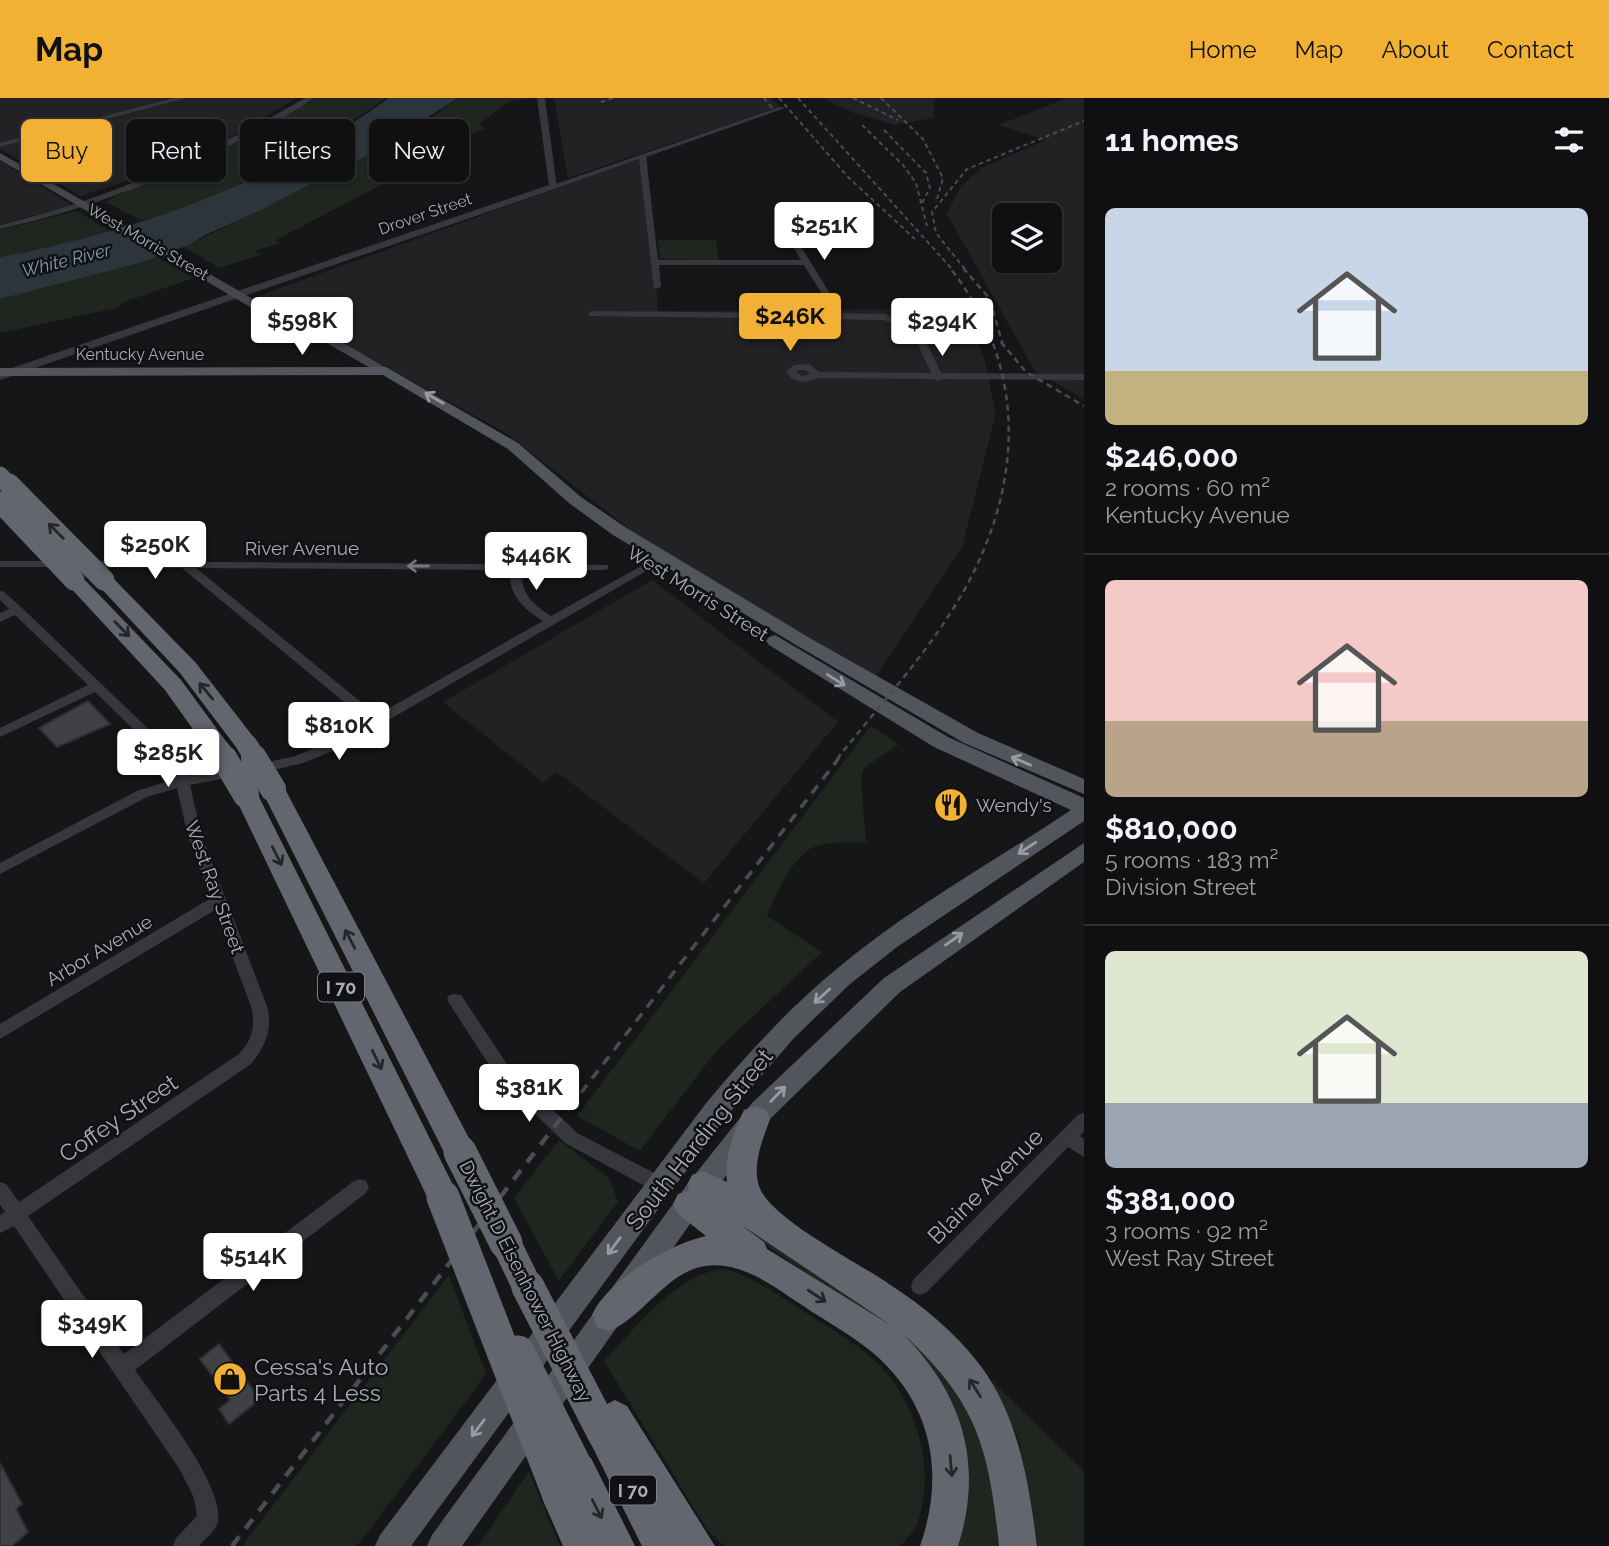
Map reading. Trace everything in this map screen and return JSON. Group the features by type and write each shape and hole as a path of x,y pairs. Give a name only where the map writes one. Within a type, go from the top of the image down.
{"highway":[{"name":"Dwight D Eisenhower Highway","path":"0,475 188,668 247,746 273,789 528,1287 610,1426 662,1546"},
{"name":"Dwight D Eisenhower Highway","path":"0,502 173,685 220,750 246,795 439,1188 569,1484"},
{"path":"755,1119 741,1157 740,1181 754,1208 773,1227"},
{"path":"696,1194 773,1227 916,1321 959,1364 980,1395 1002,1443 1013,1486 1018,1546"},
{"path":"696,1194 770,1266 885,1342 914,1371 932,1397 944,1425 952,1469 950,1515 939,1546"},
{"path":"609,1315 674,1264 699,1252 726,1251 770,1266"},
{"path":"610,1426 696,1546"},
{"path":"569,1484 582,1546"},
{"name":"I 70","path":"569,1484 616,1546"}],"main road":[{"name":"West Morris Street","path":"0,156 295,328 312,330 538,475 583,521 938,720 997,750 1084,787"},
{"name":"West Morris Street","path":"295,328 300,336 359,370 380,374"},
{"path":"326,369 335,364 337,357"},
{"name":"Kentucky Avenue","path":"4,373 279,373 288,369 359,370"},
{"name":"Kentucky Avenue","path":"279,373 285,376 380,374 402,379"},
{"name":"West Morris Street","path":"402,379 502,439 572,505 592,512 657,561 923,733 1084,809"},
{"name":"South Harding Street","path":"391,1546 660,1185 744,1076 789,1027 838,982 918,921 1084,809"},
{"name":"South Harding Street","path":"443,1546 696,1194 755,1119 832,1040 892,985 1084,851"},
{"path":"660,1185 696,1194"}],"street":[{"path":"100,119 183,98"},
{"path":"0,227 88,207 164,173 310,98"},
{"path":"541,98 554,186"},
{"name":"Drover Street","path":"4,373 782,108"},
{"path":"14,130 21,134"},
{"path":"0,145 21,140"},
{"path":"642,156 657,287"},
{"path":"632,187 645,182"},
{"path":"797,247 825,292"},
{"path":"654,262 807,263"},
{"path":"274,315 323,298"},
{"path":"592,314 869,314 910,326 920,335 937,375"},
{"path":"816,373 1084,377"},
{"path":"0,869 132,798 184,781 298,760 335,745 657,561"},
{"name":"River Avenue","path":"0,564 604,567"},
{"path":"185,565 377,722"},
{"path":"515,566 515,587 519,598 551,621"},
{"name":"West Ray Street","path":"0,594 179,766 192,830 260,1009 262,1032 257,1043"},
{"path":"0,618 17,610"},
{"path":"0,733 97,686"},
{"name":"Arbor Avenue","path":"0,1032 219,900"},
{"path":"455,1000 502,1072 571,1138 660,1185"},
{"name":"Coffey Street","path":"8,1219 237,1065 257,1043"},
{"name":"Blaine Avenue","path":"920,1286 1084,1120"},
{"path":"1068,1137 1084,1149"},
{"path":"122,1368 360,1186"},
{"path":"0,1190 8,1219 122,1368 187,1463 204,1496 208,1520 184,1546"}],"shaded area":[{"path":"0,98 297,98 261,119 240,119 240,132 226,139 226,119 126,119 126,181 81,196 57,182 112,182 112,119 21,119 21,161 0,149"},
{"path":"313,98 386,98 354,119 271,119"},
{"path":"458,98 530,98 509,102 478,125 486,128 469,134 469,119 430,119"},
{"path":"554,98 771,98 780,107 568,178"},
{"path":"822,98 935,98 933,118 895,125 854,113"},
{"path":"1067,98 1084,98 1084,399 1035,371 947,214 960,187 981,168 1046,140 999,125"},
{"path":"240,134 240,182 243,182 229,189 194,205 141,220 105,202 145,182 226,182 226,142"},
{"path":"369,153 369,182 385,182 276,240 280,243 255,251 261,255 219,268 184,247 317,182 355,182 355,161"},
{"path":"647,156 658,311 966,309 984,358 996,413 962,547 874,679 642,539 506,433 258,296"},
{"path":"0,161 21,174 21,182 34,182 73,206 0,224"},
{"path":"77,211 113,233 0,257 0,230"},
{"path":"658,240 716,240 719,260 660,259"},
{"path":"156,257 194,278 126,301 116,308 0,333 0,299"},
{"path":"652,580 838,722 704,883 557,772 543,782 443,702"},
{"path":"871,726 899,744 864,768 861,778 866,842 819,845 807,851 788,872 767,916 822,952 717,1050 640,1151 577,1116"},
{"path":"559,1140 609,1178 618,1202 559,1281 514,1198"},
{"path":"739,1218 921,1337 977,1412 1006,1546 953,1546 960,1533 900,1338 757,1239 736,1223"},
{"path":"725,1269 764,1286 848,1340 890,1377 912,1416 924,1459 923,1503 917,1524 901,1546 724,1546 708,1531 604,1361 658,1304 674,1291 708,1272"},
{"path":"449,1275 486,1374 357,1546 242,1546"},
{"path":"992,1381 1084,1471 1084,1546 1038,1546 1019,1440"},
{"path":"529,1471 560,1546 478,1546"}],"water":[{"path":"389,98 458,98 425,119 369,119 369,154 355,161 355,121"},
{"name":"White River","path":"244,182 315,182 189,245 139,263 0,299 0,257 104,233 203,200"}],"building":[{"path":"88,701 110,724 57,747 39,728"},
{"name":"Cessa's Auto Parts 4 Less","path":"219,1344 260,1399 229,1424 219,1409 230,1400 200,1359"},
{"path":"0,1463 22,1504 16,1509 28,1532 12,1546 0,1546"}],"railway":[{"path":"601,102 613,98"},
{"path":"764,98 772,108"},
{"path":"779,98 848,177 915,239"},
{"path":"798,98 952,269"},
{"path":"853,98 898,120"},
{"path":"881,98 923,139 943,178 937,199"},
{"path":"965,269 936,233 932,212 967,169 1084,121"},
{"path":"862,125 903,165 916,183 927,226"},
{"path":"884,130 926,173 930,188 922,203"},
{"path":"837,759 923,652 954,607 986,543 1000,503 1007,463 1009,422 1004,382 993,343 975,305 950,268"},
{"path":"963,268 990,299 1002,344"},
{"path":"1002,344 1026,372 1084,406"},
{"path":"570,1107 839,758"},
{"path":"232,1546 571,1105"}],"place":[{"name":"Wendy's","path":"951,805"},
{"name":"Cessa's Auto Parts 4 Less","path":"230,1379"}]}
